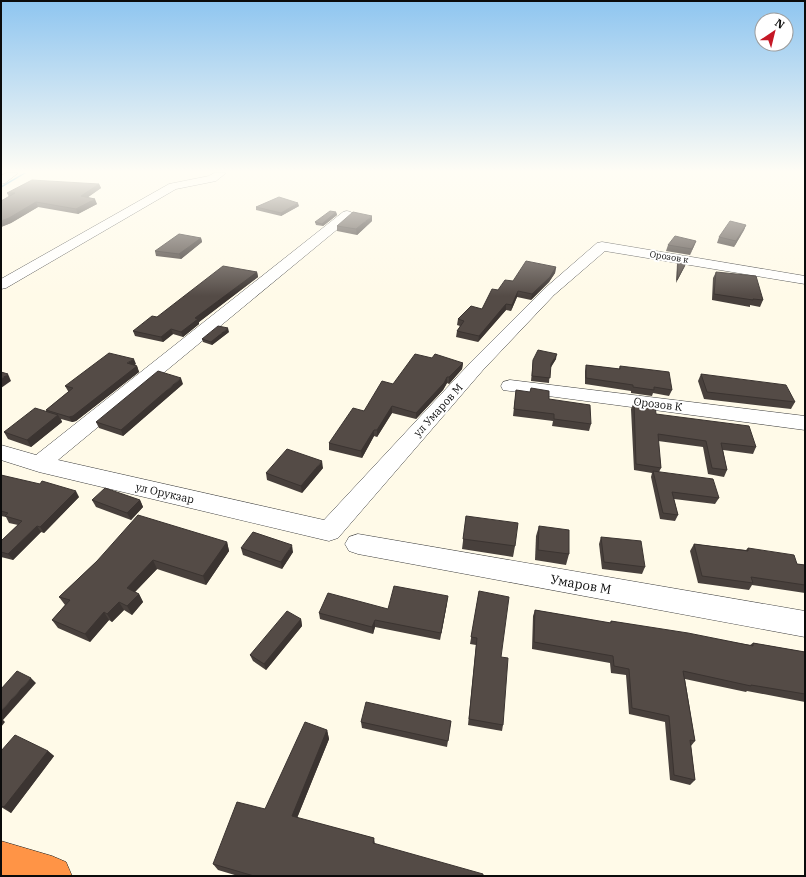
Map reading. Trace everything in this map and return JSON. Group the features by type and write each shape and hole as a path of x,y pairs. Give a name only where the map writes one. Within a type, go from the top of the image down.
{"highway":[{"path":"1,861 52,876"}],"street":[{"path":"1,285 124,214"},
{"path":"39,464 347,216"},
{"name":"Орозов к","path":"550,292 602,246 805,280"},
{"name":"ул Умаров М","path":"329,531 477,366 550,292"},
{"name":"Орозов К","path":"510,386 805,423"},
{"name":"ул Орукзар","path":"1,452 39,464 329,531"},
{"name":"Умаров М","path":"358,544 805,624"}],"building":[{"path":"1,214 16,214 9,218 1,221"},
{"path":"326,214 334,214 322,224 315,222"},
{"path":"351,214 372,216 356,229 337,226"},
{"path":"730,221 746,225 736,241 719,237"},
{"path":"179,234 201,238 179,254 155,251"},
{"path":"675,236 696,241 692,249 668,245"},
{"path":"526,261 556,267 550,277 532,294 518,291 512,305 506,304 479,336 457,331 464,321 458,319 471,306 482,309 492,289 498,290 505,280 513,281"},
{"path":"678,261 686,263 677,280"},
{"path":"223,266 257,272 195,318 198,319 181,332 171,329 161,337 133,331 152,316 157,317"},
{"path":"716,272 756,276 763,300 753,300 714,294"},
{"path":"218,326 228,328 211,342 202,339"},
{"path":"538,350 557,354 551,364 550,378 532,376 533,360"},
{"path":"109,353 134,359 127,363 137,366 73,416 69,417 46,410 73,388 65,386"},
{"path":"415,354 432,358 435,354 463,363 449,377 447,377 444,383 416,413 392,406 377,430 374,430 361,451 329,443 353,408 364,411 382,381 393,384"},
{"path":"586,365 620,369 620,366 669,372 672,390 654,387 654,390 633,387 633,385 586,378"},
{"path":"158,371 181,378 121,430 96,422"},
{"path":"1,372 8,374 1,379"},
{"path":"701,374 786,385 795,402 707,392"},
{"path":"531,388 549,391 549,399 590,405 591,424 554,419 554,414 514,409 516,390 530,392"},
{"path":"634,402 655,405 656,414 749,426 756,447 721,443 727,470 712,468 706,441 658,434 661,468 636,464"},
{"path":"35,408 58,415 27,440 4,432"},
{"path":"287,449 322,461 301,486 266,473"},
{"path":"653,471 713,479 719,498 672,492 678,515 663,513"},
{"path":"1,475 40,484 42,481 76,491 40,527 37,526 8,554 1,552 1,541 22,521 5,516 8,513 1,511"},
{"path":"105,488 140,500 127,513 92,500"},
{"path":"138,515 227,542 203,576 153,560 127,588 139,594 127,606 119,602 107,614 104,612 85,634 52,620 70,600 59,597 97,561"},
{"path":"466,516 518,523 515,546 463,539"},
{"path":"539,526 569,530 569,554 538,550"},
{"path":"253,532 292,545 281,562 241,548"},
{"path":"601,537 641,541 645,567 604,562"},
{"path":"694,544 748,551 748,548 794,555 797,564 805,565 805,585 751,577 753,583 702,576"},
{"path":"394,586 448,596 441,633 375,620 372,627 319,613 328,593 388,609"},
{"path":"479,591 509,597 501,657 508,658 503,725 469,719 477,638 471,637"},
{"path":"535,610 611,623 611,621 688,633 753,646 753,643 805,652 805,694 751,686 683,671 695,741 690,740 695,780 674,775 669,716 632,708 629,669 614,666 613,656 534,642"},
{"path":"287,611 301,619 264,664 250,655"},
{"path":"17,671 31,678 1,711 1,689"},
{"path":"366,702 451,721 448,741 361,722"},
{"path":"305,722 327,730 292,816 374,838 373,843 483,874 483,876 254,876 213,864 237,802 265,809"},
{"path":"15,735 48,751 4,807 1,806 1,751"}]}
